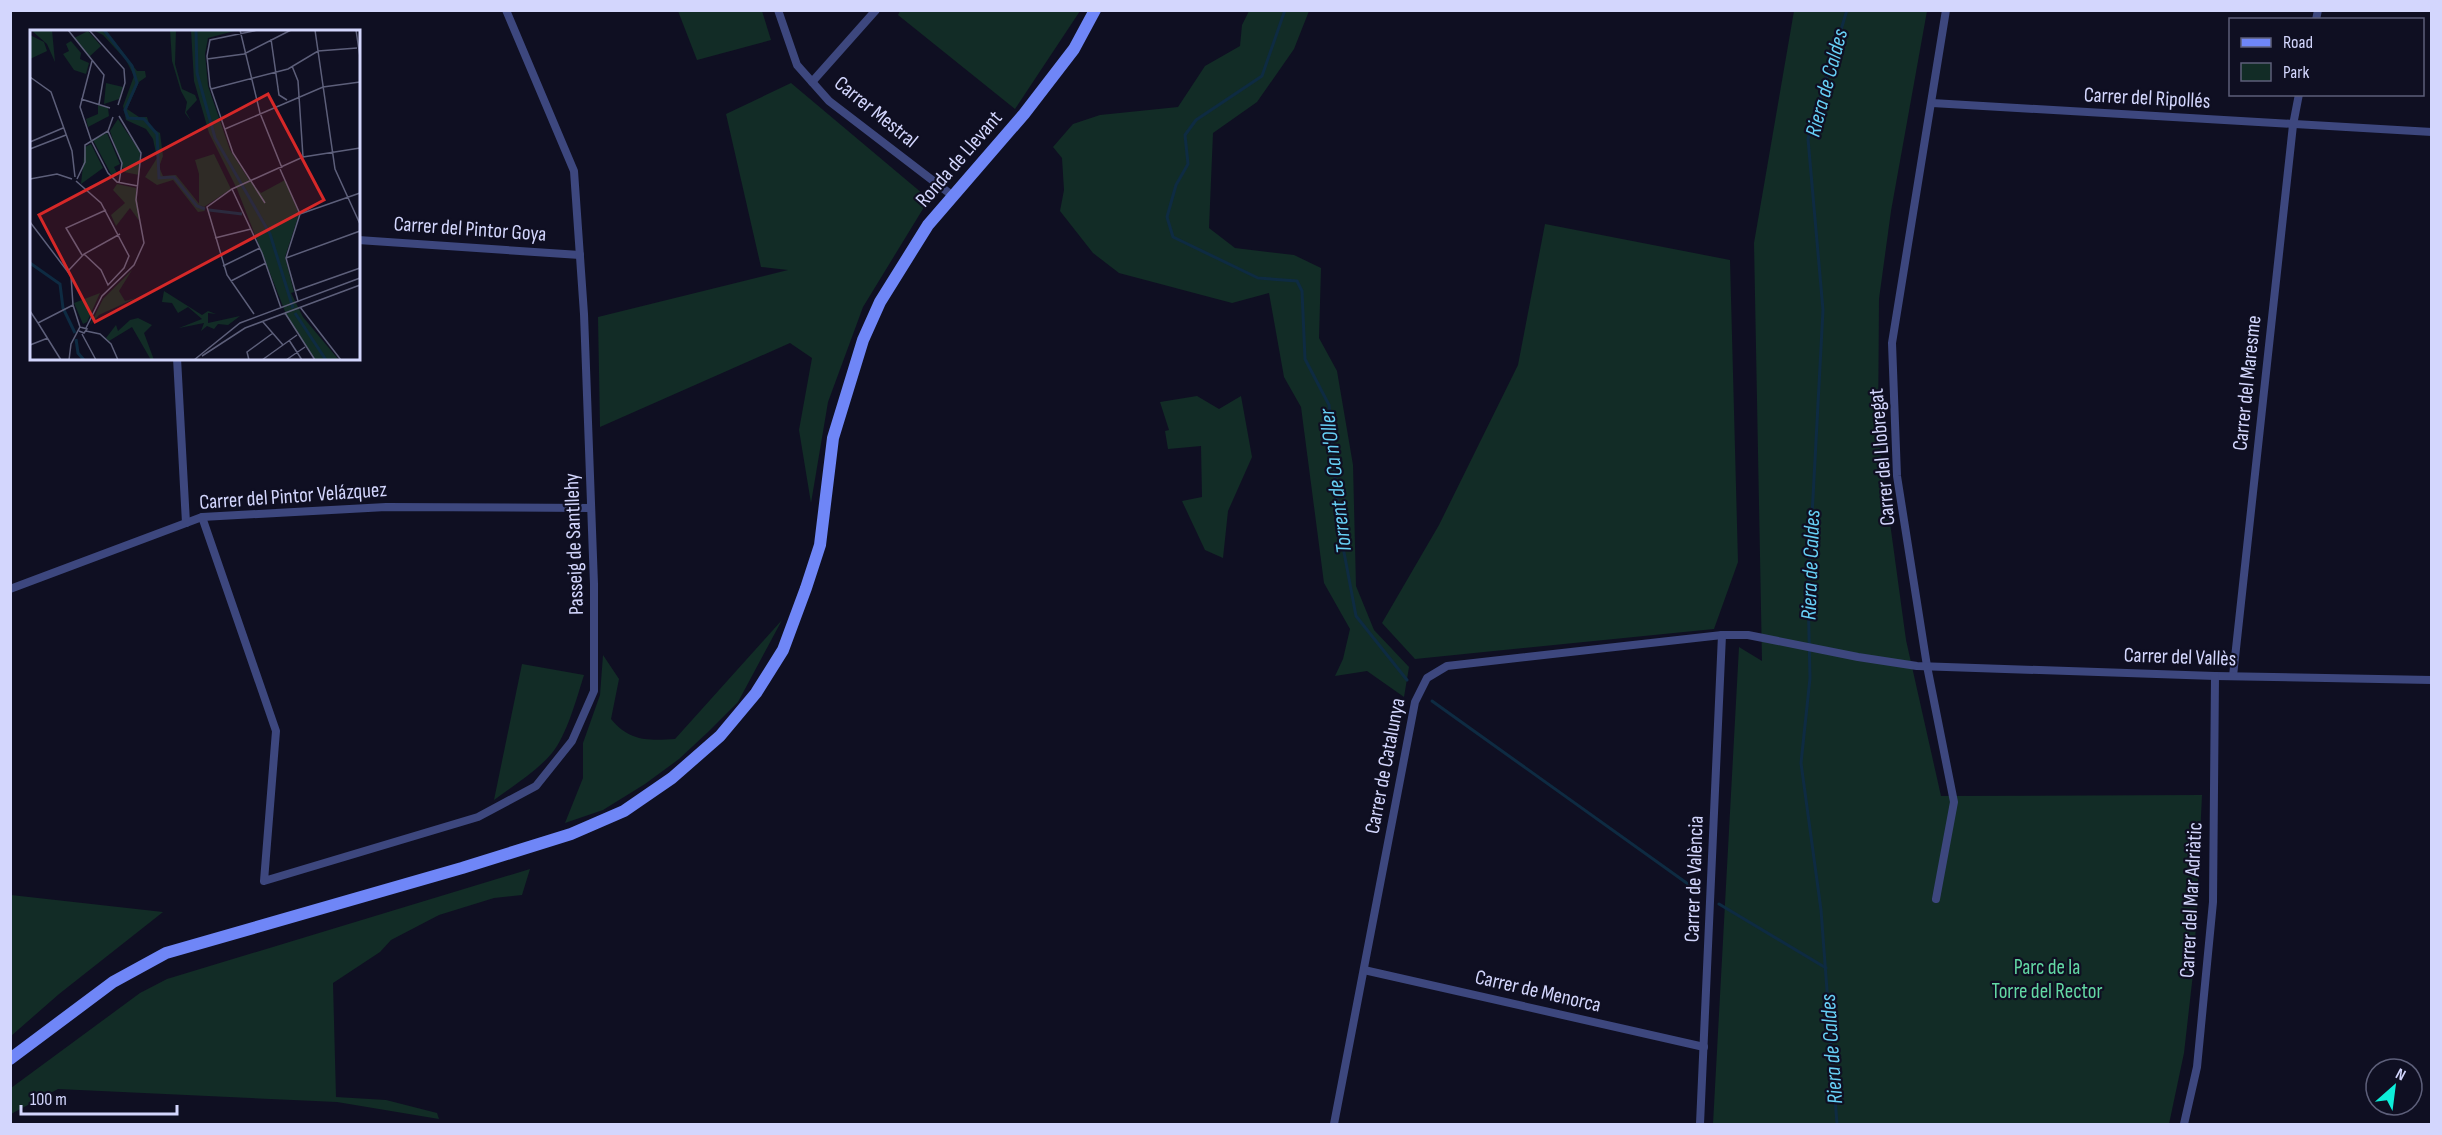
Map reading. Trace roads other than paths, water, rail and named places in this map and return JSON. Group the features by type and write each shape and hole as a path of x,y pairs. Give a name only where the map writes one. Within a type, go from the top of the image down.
{"main road":[{"name":"Ronda de Llevant","path":"10,1059 113,982 166,953 571,834 624,811 672,778 720,736 756,693 783,650 820,545 833,438 863,340 886,292 928,225 1024,114 1074,49 1095,10"}],"street":[{"name":"Passeig de Santllehy","path":"202,517 276,731 264,881 478,817 536,786 572,741 594,691 591,508 574,171 506,10"},
{"name":"Carrer Mestral","path":"778,10 797,65 829,101 953,196"},
{"path":"812,82 876,10"},
{"name":"Carrer del Llobregat","path":"1936,899 1954,802 1927,666 1897,476 1892,343 1946,10"},
{"name":"Carrer del Maresme","path":"2233,676 2293,125 2299,96"},
{"name":"Carrer del Ripollés","path":"1932,103 2432,132"},
{"name":"Carrer del Pintor Goya","path":"360,240 580,255"},
{"path":"177,360 186,523"},
{"name":"Carrer del Pintor Velázquez","path":"10,589 202,517 386,507 591,508"},
{"name":"Carrer de Catalunya","path":"1334,1125 1415,702 1426,678 1447,666 1722,635 1748,635 1858,657"},
{"name":"Carrer de València","path":"1700,1125 1722,635"},
{"name":"Carrer del Vallès","path":"1858,657 1927,666 2215,676 2432,680"},
{"name":"Carrer del Mar Adriàtic","path":"2184,1125 2197,1067 2213,902 2215,676"},
{"name":"Carrer de Menorca","path":"1364,970 1704,1047"}],"waterway":[{"name":"Torrent de Ca n'Oller","path":"1285,10 1262,76 1196,120 1185,135 1188,164 1176,185 1167,217 1173,237 1258,278 1297,281 1302,291 1305,359 1329,405 1340,531 1356,616 1407,680"},
{"name":"Riera de Caldes","path":"1837,1124 1821,910 1801,763 1810,678 1808,591 1823,310 1808,139 1847,10"},
{"name":"Torrent de Ca n'Oller","path":"1432,701 1695,889"},
{"name":"Torrent de Ca n'Oller","path":"1719,904 1826,968"}],"park label":[{"name":"Parc de la Torre del Rector","path":"2047,979"}]}
